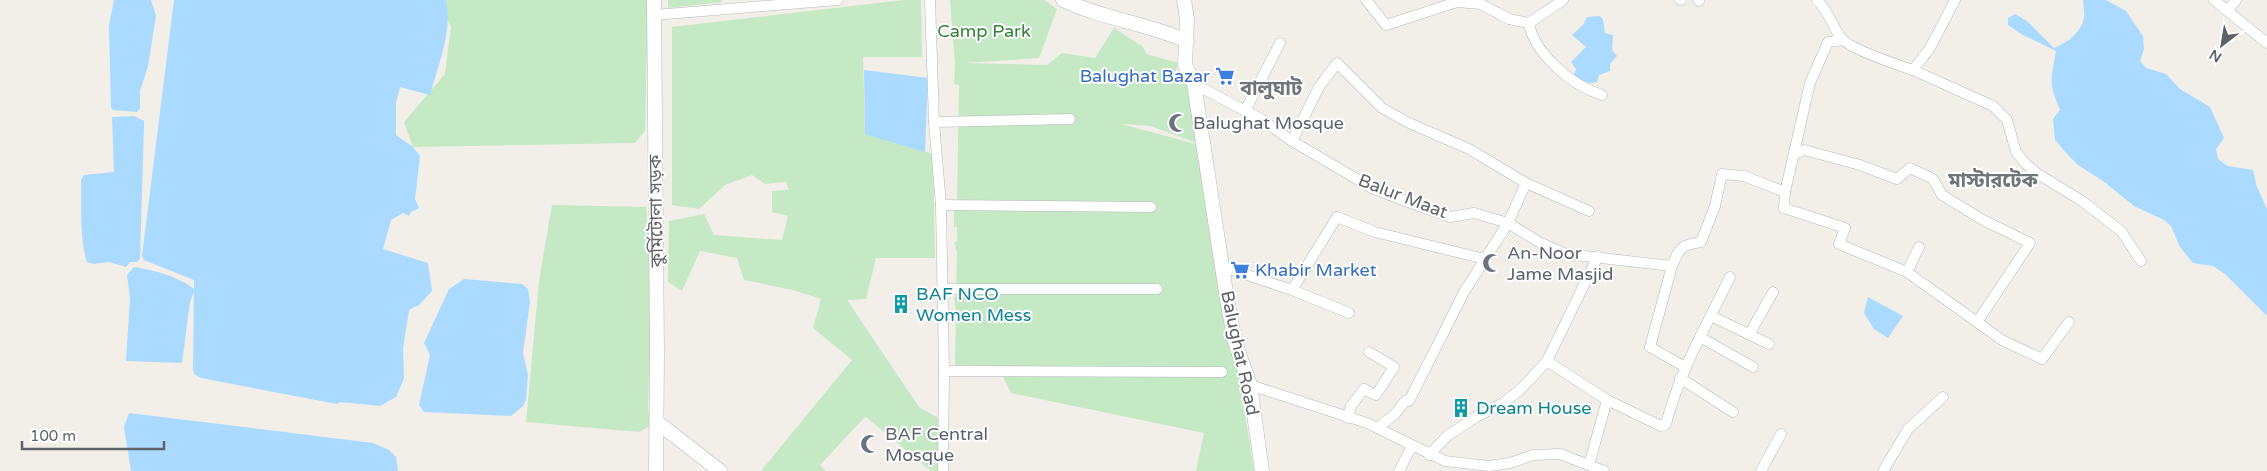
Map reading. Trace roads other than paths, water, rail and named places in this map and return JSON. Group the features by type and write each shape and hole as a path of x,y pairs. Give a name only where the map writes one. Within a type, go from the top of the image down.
{"street":[{"name":"কুর্মিটোলা সড়ক","path":"654,0 656,471"},
{"path":"654,15 838,0"},
{"path":"930,0 934,122 941,205 944,371 943,471"},
{"path":"1063,0 1106,17 1175,35 1187,41"},
{"name":"Balughat Road","path":"1184,0 1187,19 1184,65 1194,84 1235,342 1250,385 1262,471"},
{"path":"1366,0 1386,26 1457,2 1482,4 1509,19 1529,24"},
{"path":"1529,24 1562,0"},
{"path":"1913,70 1930,48 1954,0"},
{"path":"2214,0 2267,43"},
{"path":"2227,11 2236,0"},
{"path":"1823,2 1843,40"},
{"path":"1529,24 1531,33 1543,55 1576,83 1602,95"},
{"path":"2069,322 2042,359 2002,340 1907,272 1840,244 1845,228 1784,208 1785,192 1810,84 1828,42 1843,40 1880,59 1913,70 1993,106 2007,120 2016,152 2026,164 2038,174 2082,201 2120,231 2141,261"},
{"path":"1245,111 1280,43"},
{"path":"1292,141 1319,87 1336,63 1382,108 1409,123 1470,149 1526,183 1589,211"},
{"name":"Balur Maat","path":"1194,84 1261,119 1292,141 1372,188 1408,202 1450,217 1474,213 1508,223 1539,242 1566,254 1580,257 1598,256 1672,266"},
{"path":"934,122 1070,119"},
{"path":"1795,154 1804,150 1860,165 1897,178 1910,168 1933,178 1942,195 1983,220 2030,243 1977,322"},
{"path":"1684,367 1650,347 1672,266 1678,251 1685,244 1701,242 1715,206 1722,174 1744,176 1785,192"},
{"path":"1377,428 1395,414 1406,401 1409,401 1464,292 1508,223 1526,183"},
{"path":"941,205 1151,207"},
{"path":"1292,290 1336,217 1375,232 1485,259"},
{"path":"1907,272 1919,247"},
{"path":"1429,455 1447,436 1476,417 1503,403 1521,389 1547,361 1598,256"},
{"path":"1223,267 1292,290 1350,313"},
{"path":"1547,361 1607,400 1663,426 1684,367 1730,277"},
{"path":"942,289 1157,289"},
{"path":"1750,333 1773,292"},
{"path":"1711,316 1750,333 1769,344"},
{"path":"1700,337 1753,367"},
{"path":"1348,418 1351,406 1364,389 1376,395 1394,368 1369,352"},
{"path":"944,371 1222,372"},
{"path":"1680,378 1733,412"},
{"path":"1250,385 1282,394 1377,428 1429,455 1460,464 1489,466 1510,463 1533,455 1560,454 1604,471"},
{"path":"1883,471 1908,429 1944,397"},
{"path":"1589,465 1607,400"},
{"path":"657,422 720,471"},
{"path":"1761,471 1781,434"},
{"path":"1399,471 1412,446"}],"water":[{"path":"114,0 151,0 156,16 148,66 140,91 140,108 137,112 113,110 111,107 109,26"},
{"path":"174,0 446,0 448,24 446,36 430,95 400,87 396,103 396,135 413,147 420,156 415,199 419,208 411,212 409,216 403,213 391,220 383,249 428,263 432,291 419,305 409,310 403,348 404,378 396,397 380,406 340,402 337,404 201,378 195,375 193,370 194,292 190,302 182,363 126,361 130,298 127,275 134,267 158,272 194,289 194,280 144,260 142,256"},
{"path":"2083,0 2106,0 2126,11 2143,36 2144,49 2140,61 2146,68 2166,74 2180,89 2210,107 2224,138 2216,149 2218,159 2228,166 2253,170 2257,187 2267,209 2267,316 2225,274 2213,266 2193,263 2180,247 2171,226 2164,220 2134,206 2103,181 2078,165 2055,140 2053,119 2060,110 2052,86 2056,51 2021,34 2008,25 2008,18 2015,14 2027,21 2054,48 2069,40 2077,32 2083,22"},
{"path":"1600,16 1603,20 1605,33 1613,35 1612,50 1617,56 1610,64 1610,71 1599,75 1597,82 1584,82 1574,75 1576,69 1571,62 1586,47 1572,35 1583,25 1587,17"},
{"path":"864,70 928,78 925,152 865,134"},
{"path":"134,116 144,121 140,258 137,262 130,262 126,267 109,262 93,264 87,262 84,252 81,221 81,180 84,175 114,172 112,117"},
{"path":"464,279 522,284 528,289 530,302 523,353 528,375 526,400 523,406 511,416 424,412 419,405 430,355 424,343 449,289"},
{"path":"1868,297 1903,316 1888,338 1874,329 1864,313"},
{"path":"129,413 373,443 389,450 396,457 398,471 131,471 124,427"}],"place":[{"name":"Balughat Bazar","path":"1225,76"},
{"name":"Balughat Mosque","path":"1178,123"},
{"name":"An-Noor Jame Masjid","path":"1492,263"},
{"name":"Khabir Market","path":"1240,270"},
{"name":"BAF NCO Women Mess","path":"901,304"},
{"name":"Dream House","path":"1461,408"},
{"name":"BAF Central Mosque","path":"870,444"}],"district":[{"name":"বালুঘাট","path":"1271,88"},
{"name":"মাস্টারটেক","path":"1993,180"}],"park label":[{"name":"Camp Park","path":"984,31"}]}
